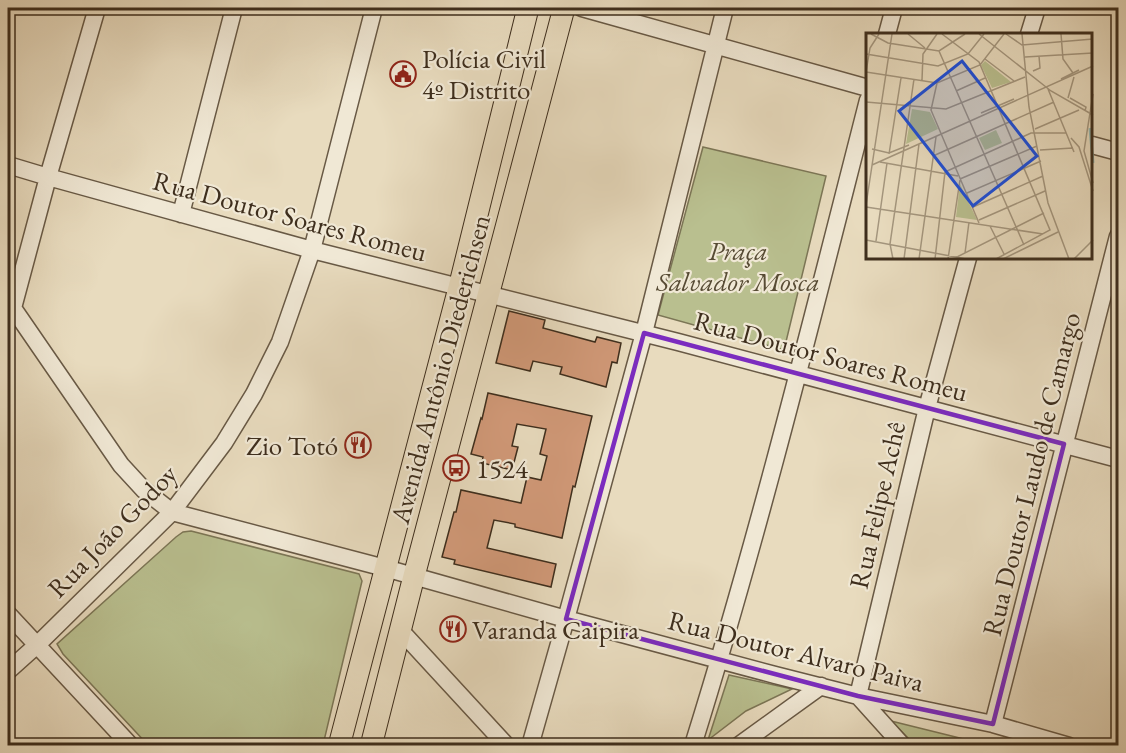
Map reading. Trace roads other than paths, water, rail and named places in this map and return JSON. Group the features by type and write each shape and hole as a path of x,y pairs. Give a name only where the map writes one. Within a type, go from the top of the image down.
{"main road":[{"name":"Avenida Antônio Diederichsen","path":"339,746 459,288 528,8"},
{"name":"Avenida Antônio Diederichsen","path":"371,746 564,8"}],"street":[{"path":"10,311 97,8"},
{"path":"181,214 234,8"},
{"name":"Rua João Godoy","path":"8,671 172,512 224,444 254,394 280,342 312,250 374,8"},
{"path":"582,8 866,87"},
{"path":"530,746 644,333 725,8"},
{"path":"887,33 894,8"},
{"path":"1029,33 1037,8"},
{"path":"696,746 694,742 720,660 866,108"},
{"path":"1093,145 1119,152"},
{"name":"Rua Doutor Soares Romeu","path":"8,165 312,250 644,333 1119,459"},
{"name":"Rua Doutor Laudo de Camargo","path":"993,724 1119,236"},
{"name":"Rua Felipe Achê","path":"858,696 927,408 967,260"},
{"name":"Rua Doutor Alvaro Paiva","path":"10,311 121,465 144,490 172,512 720,660 858,696 993,724 1069,746"},
{"path":"8,614 131,746"},
{"path":"401,631 507,746"},
{"path":"738,746 821,686"},
{"path":"858,696 903,746"}],"place":[{"name":"Polícia Civil 4º Distrito","path":"403,74"},
{"name":"Zio Totó","path":"358,445"},
{"name":"1524","path":"456,468"},
{"name":"Varanda Caipira","path":"453,629"}],"park label":[{"name":"Praça Salvador Mosca","path":"738,266"}]}
